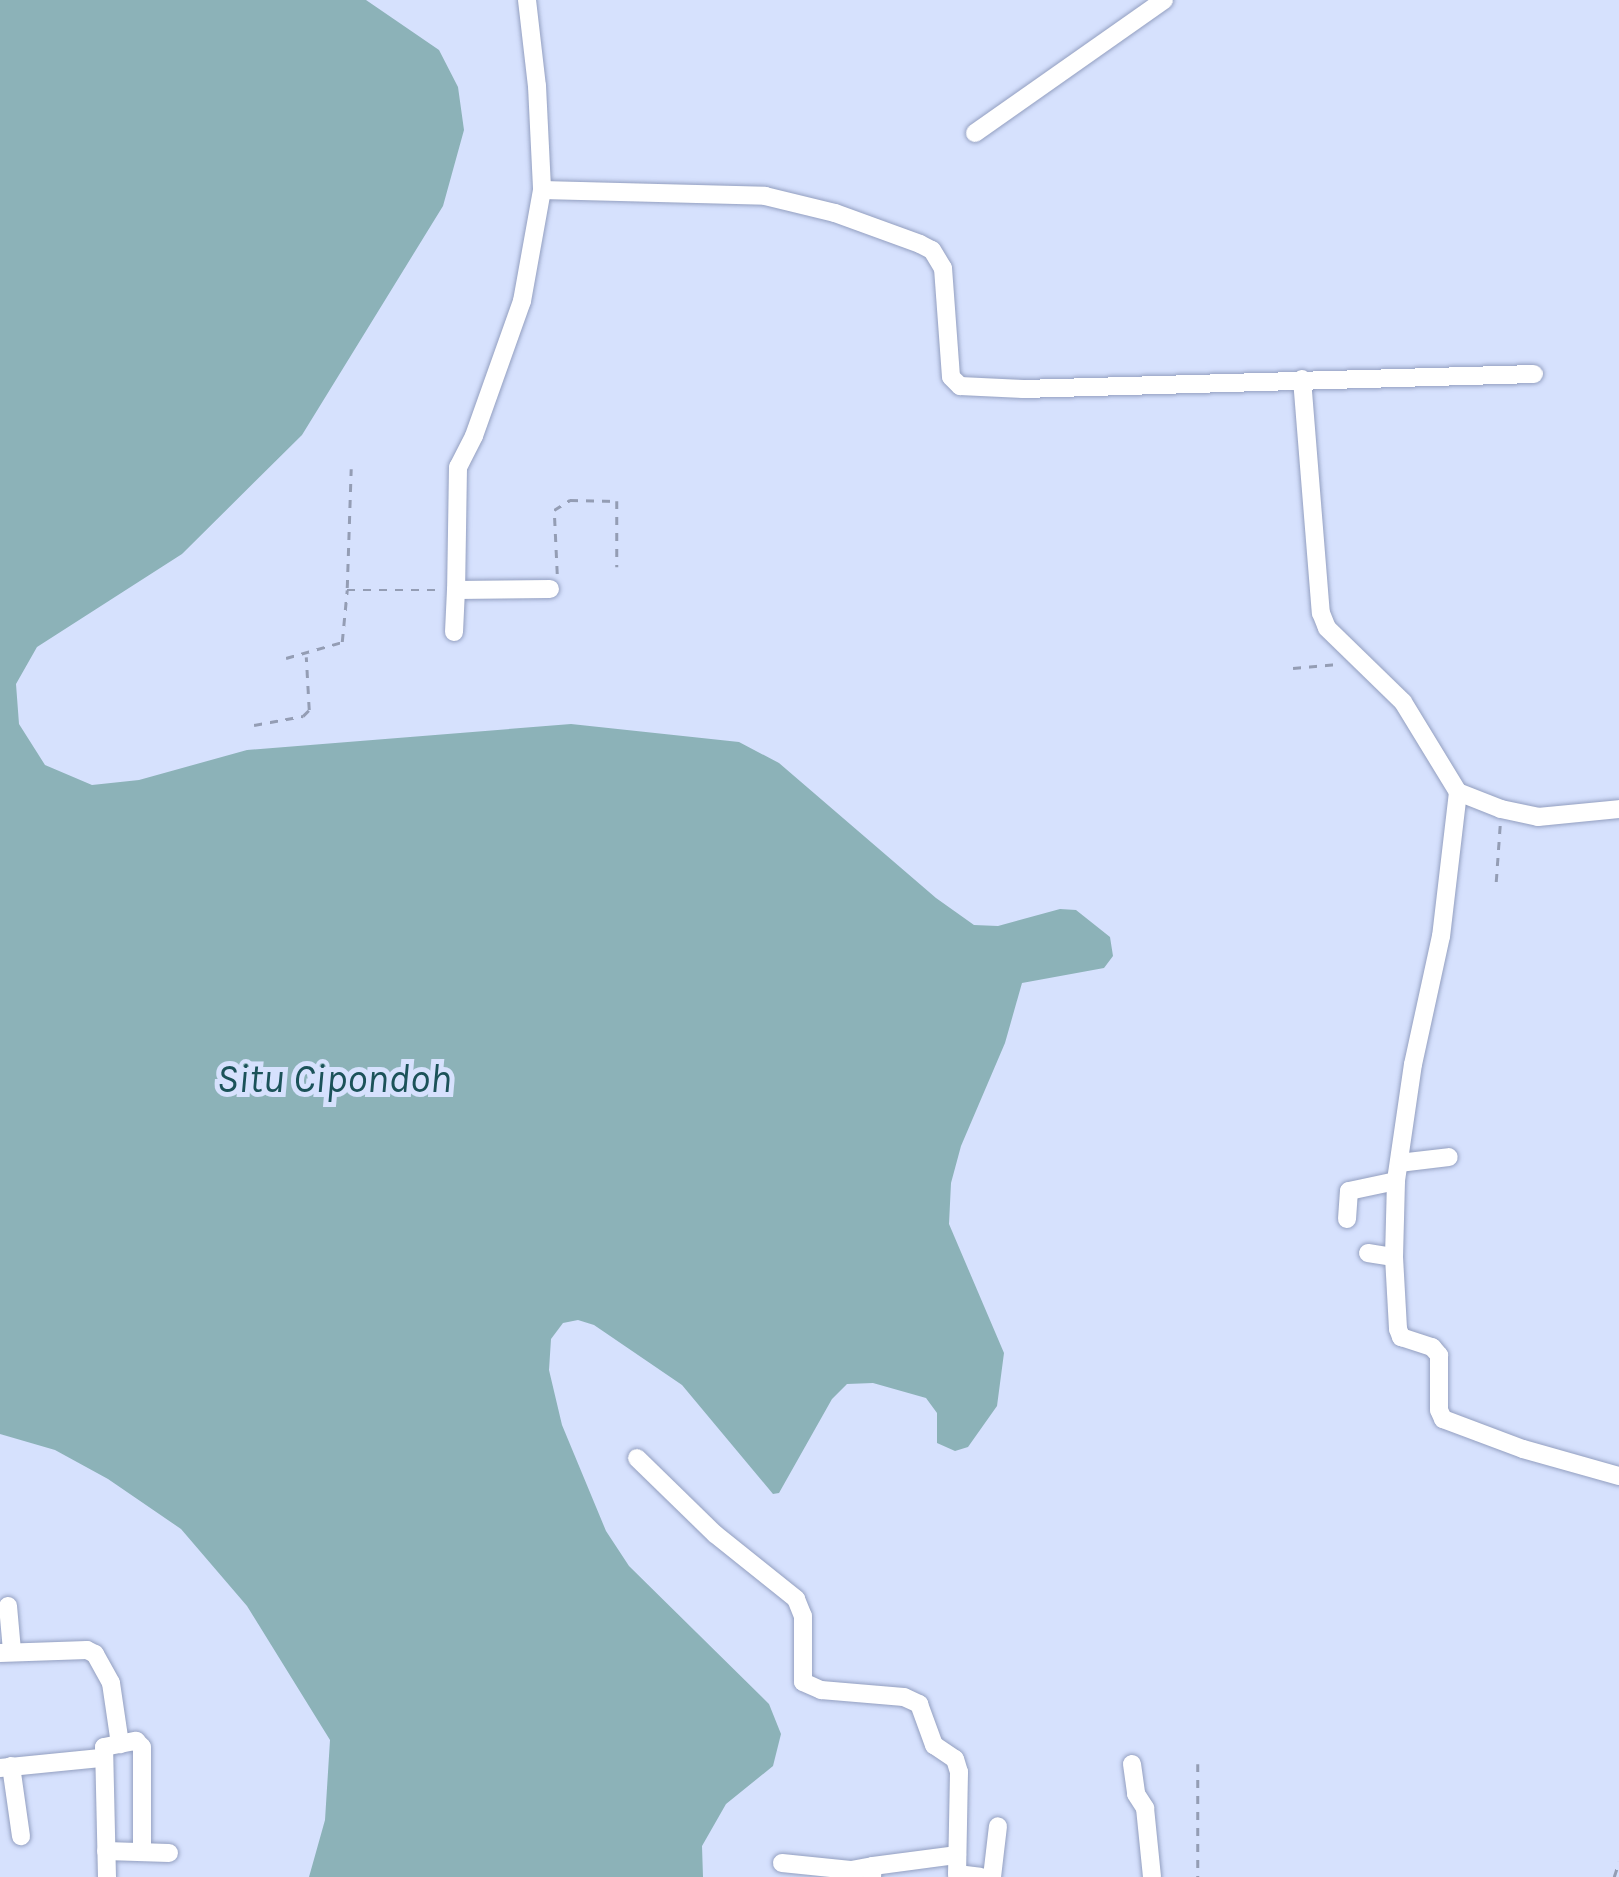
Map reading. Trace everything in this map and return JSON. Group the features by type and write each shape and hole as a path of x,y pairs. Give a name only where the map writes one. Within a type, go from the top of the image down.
{"street":[{"path":"454,632 458,467 474,436 522,301 542,190 538,86 527,0"},
{"path":"975,133 1164,0"},
{"path":"542,190 765,196 835,212 920,244 932,250 943,268 951,377 960,386 1024,389 1534,374"},
{"path":"1302,379 1321,612 1334,638 1403,702 1458,792 1501,809 1554,817 1619,809"},
{"path":"456,590 550,589"},
{"path":"1458,792 1441,936 1413,1064 1398,1172 1394,1257 1398,1330 1400,1337 1432,1347 1439,1356 1439,1410 1443,1419 1522,1449 1619,1476"},
{"path":"1348,1219 1350,1191 1448,1157"},
{"path":"1368,1253 1394,1257"},
{"path":"637,1458 715,1534 796,1599 803,1616 803,1682 821,1690 904,1698 920,1704 934,1745 956,1759 957,1869"},
{"path":"8,1606 6,1652 88,1650 94,1654 111,1682 120,1744"},
{"path":"108,1877 101,1758 104,1747 136,1741 142,1747 142,1851"},
{"path":"21,1836 6,1767 101,1758"},
{"path":"1132,1764 1136,1794 1145,1808 1152,1877"},
{"path":"992,1877 998,1826"},
{"path":"106,1852 168,1853"},
{"path":"782,1863 820,1873 957,1869 980,1877"}],"path":[{"path":"286,658 306,656 342,642 348,590 351,468"},
{"path":"550,589 557,577 554,510 570,500 617,501 616,568"},
{"path":"348,590 456,590"},
{"path":"254,725 303,716 309,710 306,656"},
{"path":"1292,668 1364,662"},
{"path":"1496,882 1501,809"},
{"path":"1198,1764 1198,1877"},
{"path":"1614,1877 1619,1862"}],"water":[{"name":"Situ Cipondoh","path":"0,0 366,0 439,50 458,87 464,130 443,206 302,435 182,554 37,647 16,684 19,724 45,765 92,785 139,780 247,750 571,724 739,742 779,763 936,898 974,925 998,926 1060,909 1076,910 1110,937 1113,956 1104,968 1022,983 1005,1043 961,1146 951,1183 949,1224 1004,1353 997,1406 968,1447 955,1451 937,1443 937,1413 926,1398 873,1383 847,1384 832,1399 779,1493 773,1494 682,1385 594,1325 578,1320 563,1323 551,1339 549,1370 562,1425 606,1531 629,1566 769,1704 781,1734 773,1766 726,1804 702,1846 703,1877 309,1877 325,1820 330,1740 247,1606 181,1529 108,1479 55,1450 0,1434"}]}
